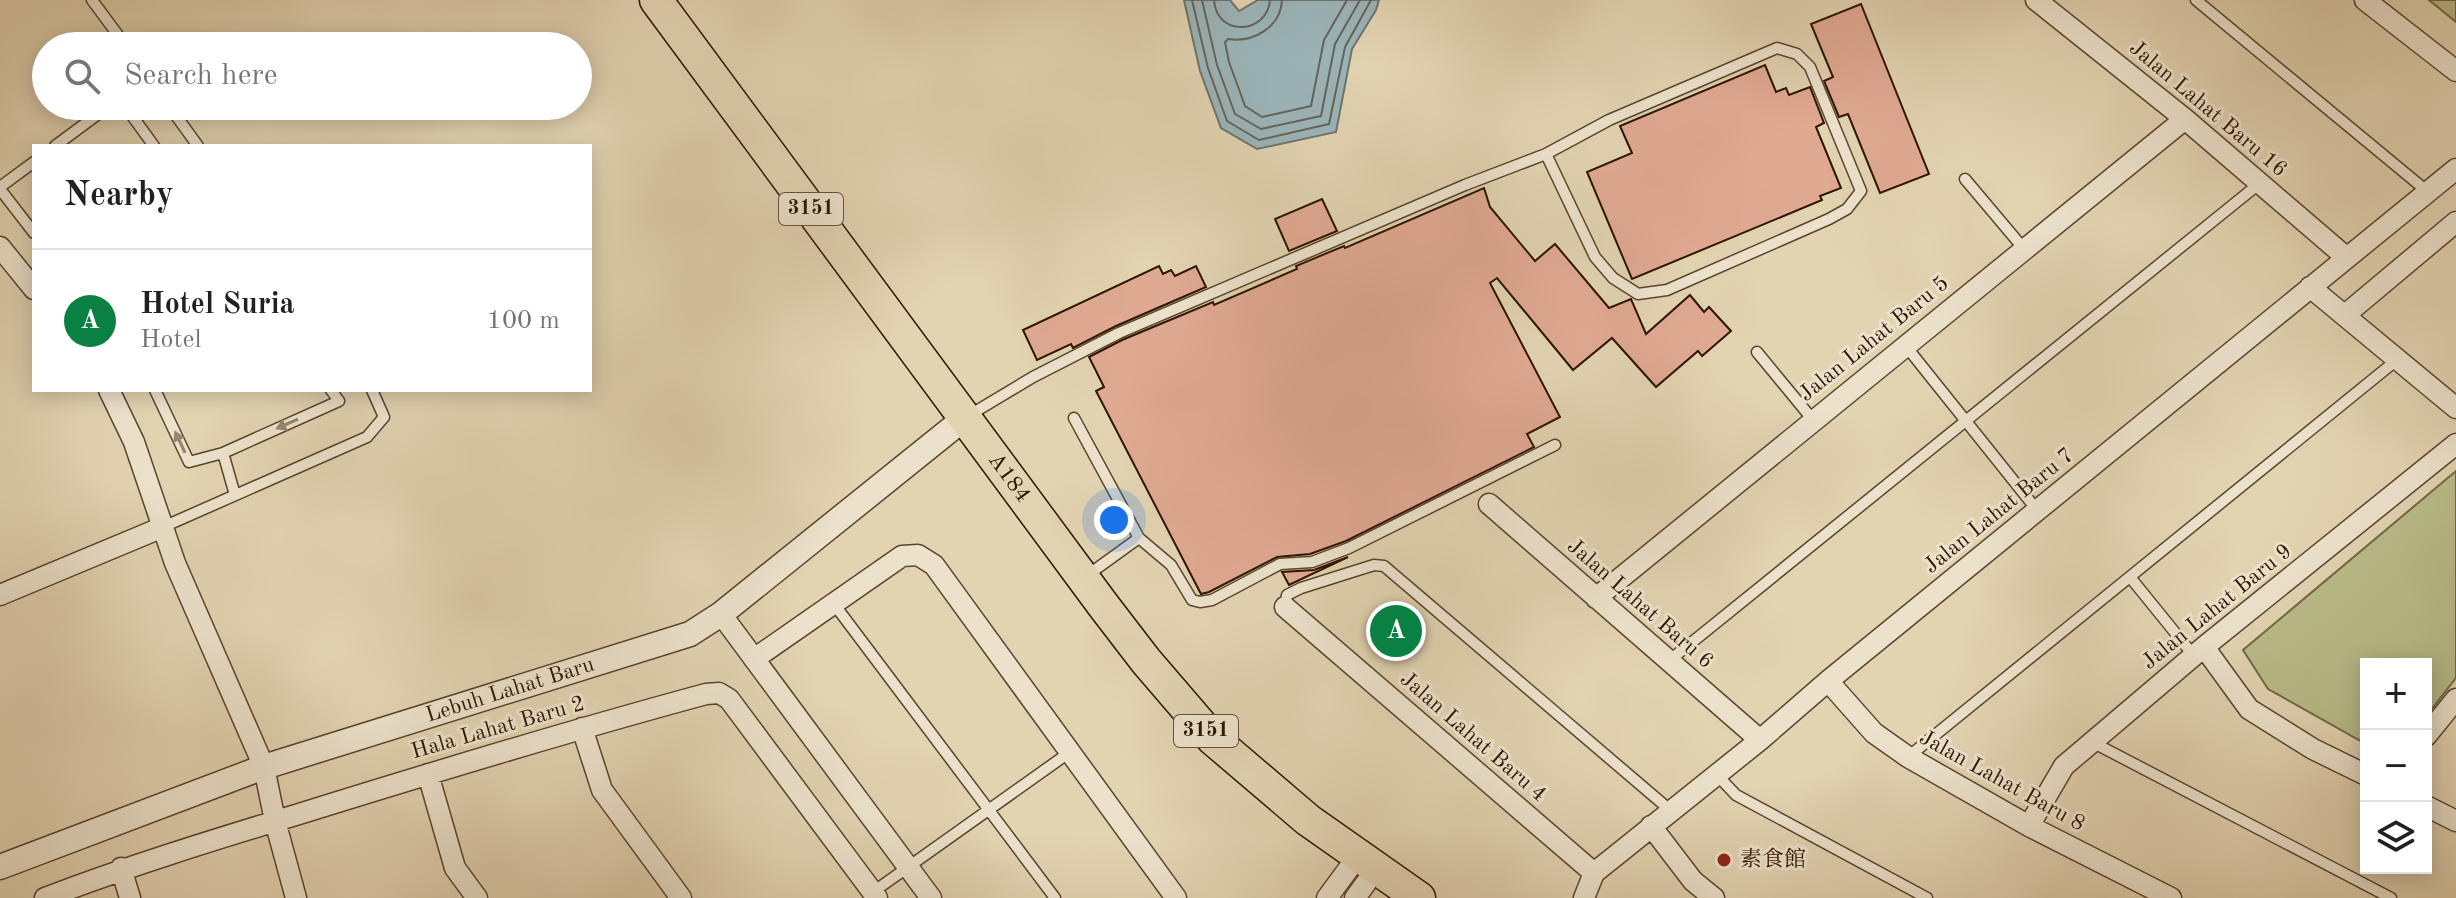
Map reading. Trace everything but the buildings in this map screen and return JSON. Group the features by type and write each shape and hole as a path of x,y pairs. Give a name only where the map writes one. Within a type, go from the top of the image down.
{"main road":[{"name":"A184","path":"656,0 1146,661 1213,739 1308,820 1419,898"}],"street":[{"name":"Jalan Lahat Baru 16","path":"2036,0 2185,119 2347,258"},
{"path":"2365,0 2456,71"},
{"name":"Jalan Lahat Baru 5","path":"1596,598 2185,119"},
{"name":"Jalan Lahat Baru 7","path":"1584,898 1594,873 2456,169"},
{"path":"2345,315 2456,222"},
{"path":"0,247 32,287"},
{"path":"2310,287 2456,408"},
{"path":"110,392 134,442 175,563 264,767 296,898"},
{"name":"Lebuh Lahat Baru","path":"0,867 264,767 690,634 721,614 966,417"},
{"name":"Jalan Lahat Baru 9","path":"2029,826 2064,766 2199,651 2456,444"},
{"name":"Jalan Lahat Baru 6","path":"1489,504 1760,740"},
{"path":"0,595 163,527"},
{"path":"754,659 902,556 918,555 934,565 1176,898"},
{"name":"Jalan Lahat Baru 4","path":"1285,607 1594,873"},
{"path":"721,614 931,898"},
{"path":"2199,651 2249,709 2313,749 2360,772"},
{"name":"Jalan Lahat Baru 8","path":"1828,681 1874,733 1908,757 2029,826 2171,898"},
{"name":"Hala Lahat Baru 2","path":"45,898 121,868 428,774 582,728 719,693 729,699 875,895"},
{"path":"2431,730 2456,699"},
{"path":"582,728 602,790 681,898"},
{"path":"428,774 455,868 477,898"},
{"path":"2432,809 2456,821"},
{"path":"1651,826 1693,881 1714,898"},
{"path":"1327,898 1367,862"},
{"path":"1355,898 1367,862"},
{"path":"121,868 130,898"}],"lane":[{"path":"92,0 116,32"},
{"path":"2196,0 2428,192"},
{"path":"966,417 1033,377 1119,333 1465,185 1546,154 1609,120 1777,48 1797,54 1810,67 1861,191 1847,209 1829,219 1667,290 1638,294 1613,278 1595,257 1546,154"},
{"path":"58,144 90,120"},
{"path":"135,120 153,144"},
{"path":"179,120 197,144"},
{"path":"32,164 0,188 32,230"},
{"path":"1965,179 2024,249"},
{"path":"1670,660 2260,183"},
{"path":"1905,345 2037,510"},
{"path":"1757,352 1813,420"},
{"path":"1908,757 2398,359"},
{"path":"156,392 189,462 223,453 339,401 332,392"},
{"path":"163,527 367,437 384,417 373,392"},
{"path":"1074,418 1139,538 1171,565 1192,600 1200,602 1212,600 1280,564 1312,562 1349,548 1555,445"},
{"path":"223,453 235,495"},
{"path":"1084,578 1139,538"},
{"path":"1285,607 1287,595 1301,588 1374,565 1384,566 1670,810"},
{"path":"2130,577 2199,651"},
{"path":"834,604 1055,898"},
{"path":"2092,742 2391,898"},
{"path":"875,895 908,867 1070,752"},
{"path":"1717,775 1736,795 1927,898"}],"green space":[{"path":"2429,0 2456,0 2456,22"},
{"path":"2456,471 2456,678 2432,708 2432,658 2360,658 2360,741 2268,689 2243,650"}],"water":[{"path":"1184,0 1230,0 1239,11 1258,0 1379,0 1352,49 1336,132 1257,149 1221,128 1200,71"}],"place":[{"name":"Hotel Suria","path":"1396,631"},
{"name":"素食館","path":"1724,860"}]}
